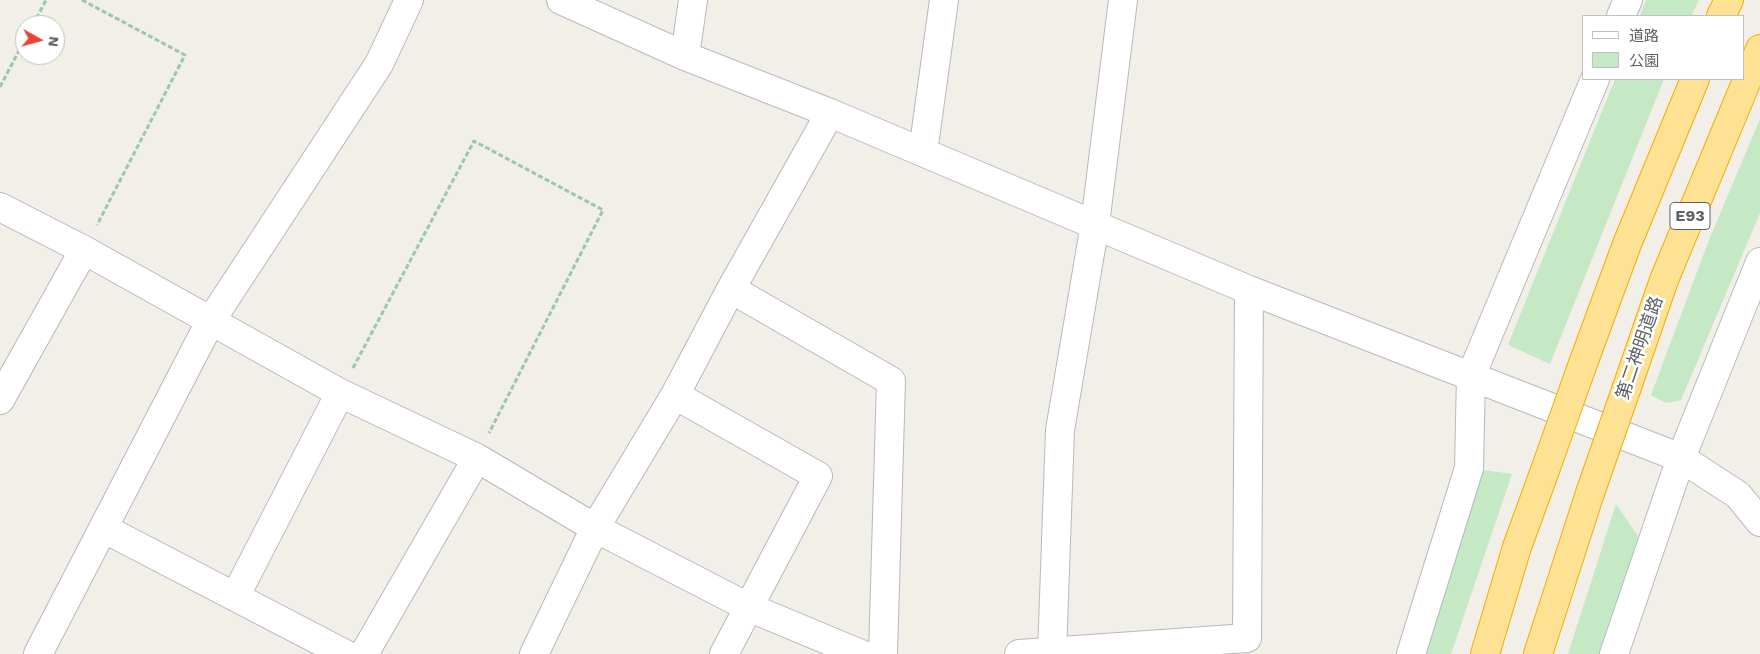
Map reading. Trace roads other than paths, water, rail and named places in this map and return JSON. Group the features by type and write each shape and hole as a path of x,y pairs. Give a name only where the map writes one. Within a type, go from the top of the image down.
{"highway":[{"path":"1722,15 1729,0"},
{"name":"第二神明道路","path":"1538,654 1590,493 1664,280 1760,49"},
{"name":"E93","path":"1485,654 1516,547 1627,244 1695,80"}],"street":[{"path":"38,654 210,322 379,64 409,0"},
{"path":"561,0 685,56 830,113 1249,290 1681,458 1738,495 1760,522"},
{"path":"685,56 693,0"},
{"path":"923,152 944,0"},
{"path":"1052,653 1060,430 1094,224 1123,0"},
{"path":"1621,15 1628,0"},
{"path":"1411,654 1469,468 1471,376 1595,80"},
{"path":"534,654 595,528 674,395 830,113"},
{"path":"0,207 84,250 210,322 340,392 477,458 595,528 748,607 861,654"},
{"path":"0,400 84,250"},
{"path":"1614,654 1681,458 1760,262"},
{"path":"731,289 891,381 883,654"},
{"path":"1019,654 1247,638 1249,290"},
{"path":"236,595 340,392"},
{"path":"674,395 818,476 724,654"},
{"path":"364,654 477,458"},
{"path":"103,528 236,595 345,654"}]}
